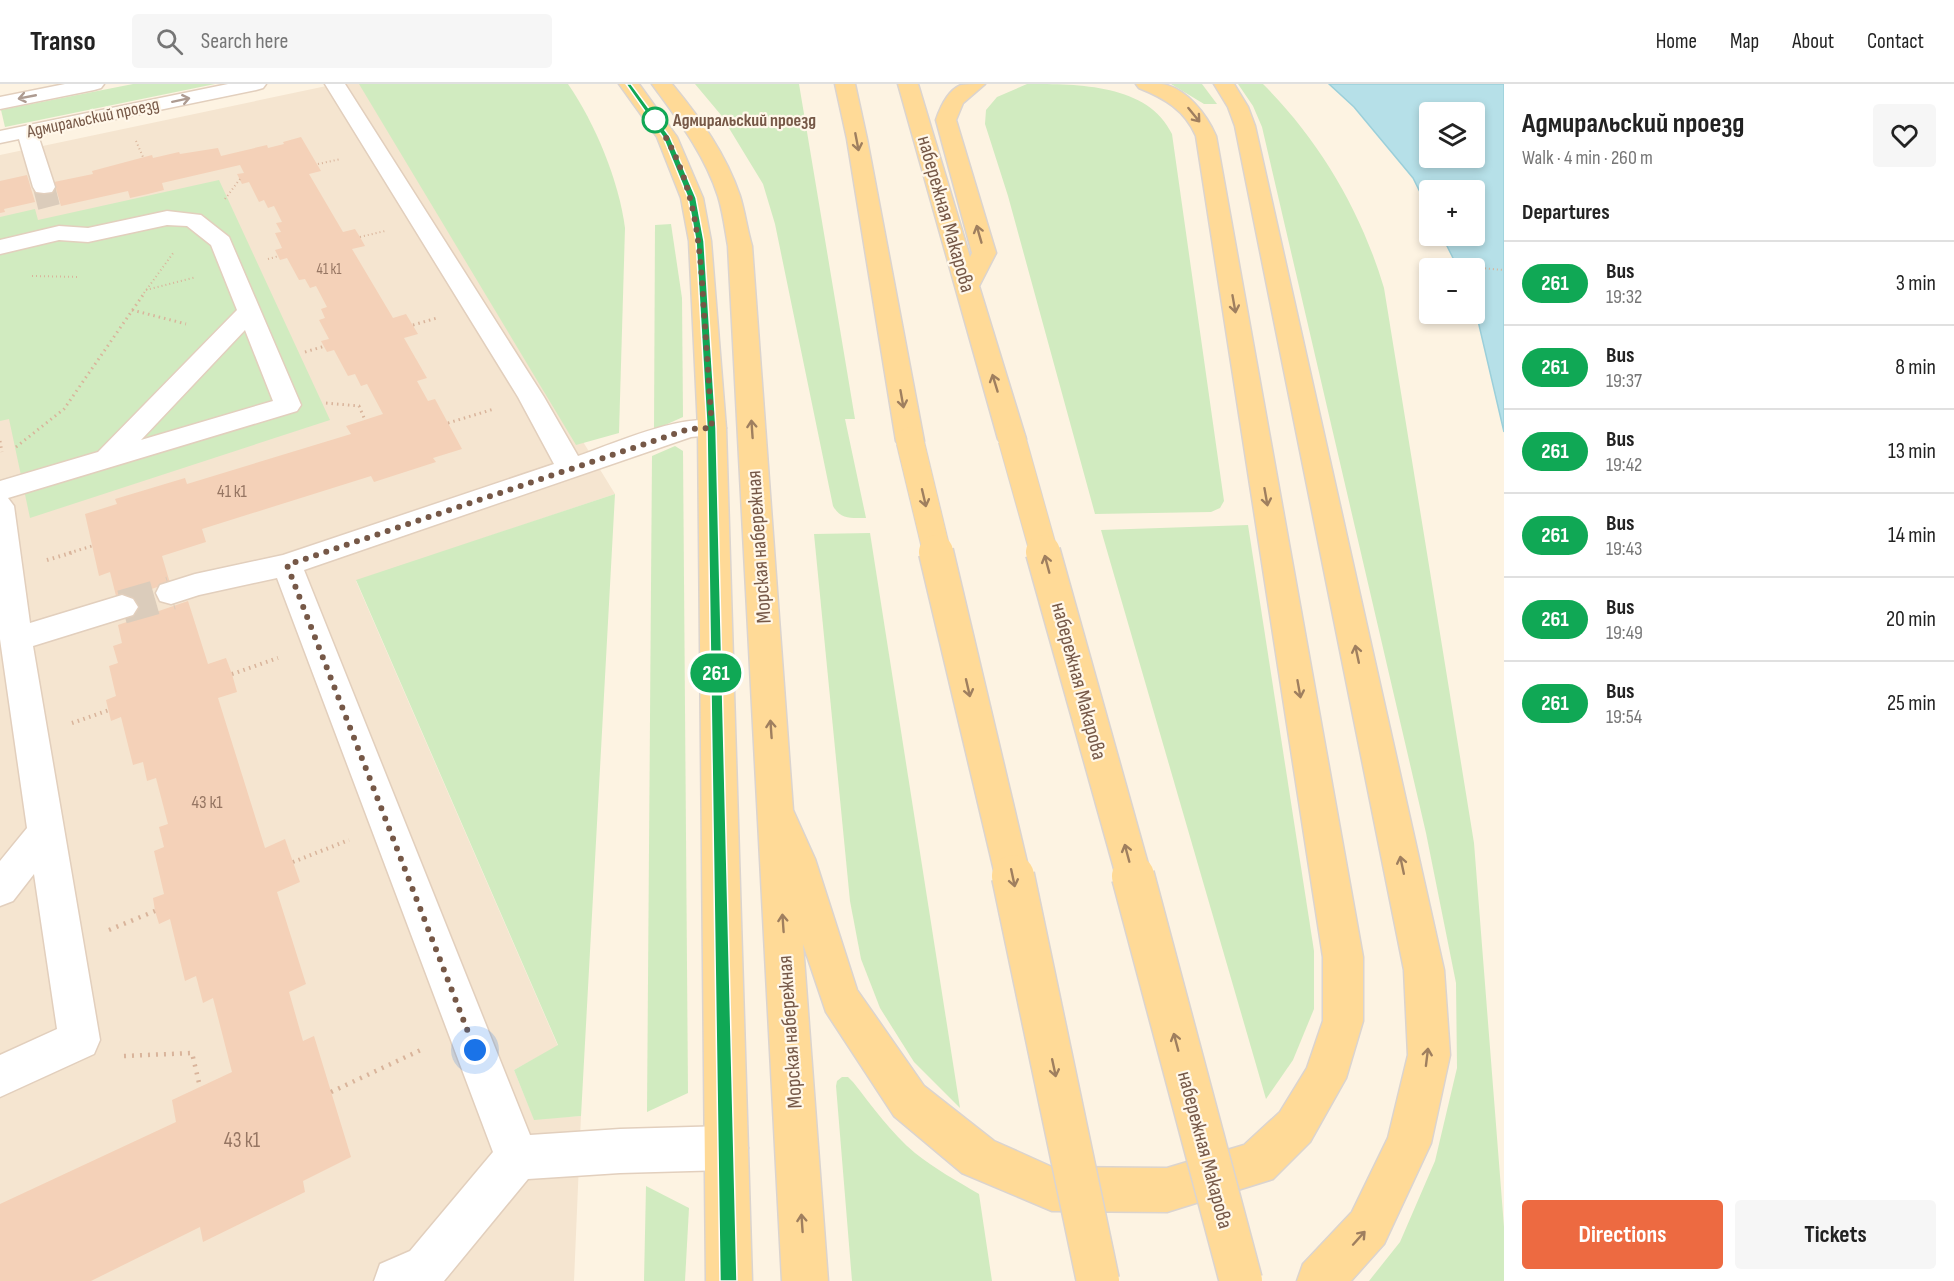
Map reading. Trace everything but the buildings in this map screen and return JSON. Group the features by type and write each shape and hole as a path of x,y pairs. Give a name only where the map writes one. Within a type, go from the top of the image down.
{"main road":[{"name":"Морская набережная","path":"629,84 667,137 692,198 700,241 712,428 729,1281"},
{"name":"Морская набережная","path":"662,84 689,117 712,155 729,196 740,246 805,1281"},
{"path":"845,84 857,139 910,441 1007,849 1098,1281"},
{"name":"набережная Макарова","path":"908,84 1012,439 1241,1281"},
{"path":"967,287 984,252 946,120 950,105 961,93 975,84"},
{"path":"777,813 796,859 840,999 909,1101 978,1157 1053,1189 1167,1190 1257,1163 1295,1127 1325,1078 1343,1022 1343,957 1206,136 1196,115 1186,106 1172,96 1146,84"},
{"path":"1224,84 1238,107 1245,126 1424,970 1429,1055 1409,1143 1368,1228 1320,1281"}],"street":[{"name":"Адмиральский проезд","path":"0,103 94,84"},
{"name":"Адмиральский проезд","path":"0,137 256,84"},
{"path":"335,84 531,397 571,469"},
{"path":"27,132 44,187"},
{"path":"0,247 56,224 88,235 167,218 193,220 221,242 288,405 0,491"},
{"path":"109,457 249,311"},
{"path":"171,593 195,585 287,565 689,429 712,428"},
{"path":"0,506 16,639 79,1040 0,1076"},
{"path":"287,565 517,1158"},
{"path":"16,639 122,607"},
{"path":"0,889 46,832"},
{"path":"397,1281 426,1267 517,1158 620,1151 726,1148"}],"path":[{"path":"12,450 64,409 165,262 200,225"},
{"path":"145,290 232,268"},
{"path":"1485,268 1504,270"},
{"path":"23,276 79,277"},
{"path":"132,310 226,335"},
{"path":"448,423 531,397"},
{"path":"326,403 359,406 365,420"},
{"path":"232,674 318,643"},
{"path":"293,862 388,823"},
{"path":"331,1092 466,1028"},
{"path":"124,1056 192,1053 201,1087"}],"shaded area":[{"path":"336,84 364,84 615,494 356,581 558,1046 514,1070 534,1119 581,1116 574,1281 0,1281 0,155"}],"green space":[{"path":"133,84 215,84 5,127 1,110"},
{"path":"359,84 568,84 587,116 604,153 617,191 625,228 619,433 576,445"},
{"path":"695,84 799,84 855,419 845,419 866,518 843,516 833,506 775,224 763,184 721,115"},
{"path":"1027,84 1089,87 1129,96 1147,105 1161,117 1172,134 1224,501 1220,508 1211,512 1095,514 1008,196 985,124 986,110 997,97"},
{"path":"1171,84 1202,84 1217,104 1204,104"},
{"path":"1238,84 1263,84 1303,129 1351,205 1375,259 1384,288 1474,843 1504,1227 1504,1281 1369,1281 1400,1242 1435,1161 1457,1068 1456,983 1426,833 1262,127 1253,106"},
{"path":"219,180 330,420 30,518 9,419 0,421 0,217 35,209 38,220"},
{"path":"671,224 682,298 683,417 654,430 655,225"},
{"path":"675,446 683,451 688,1093 647,1112 652,456"},
{"path":"615,494 581,1116 534,1120 514,1070 558,1045 356,580"},
{"path":"1248,525 1314,951 1314,1009 1293,1060 1266,1099 1101,530"},
{"path":"870,533 960,1108 914,1062 880,1008 861,959 850,901 814,534"},
{"path":"842,1077 848,1077 853,1082 890,1128 915,1153 938,1170 979,1194 992,1281 852,1281 836,1086 837,1081"},
{"path":"646,1186 689,1208 685,1281 644,1281"}],"water":[{"path":"1329,84 1504,84 1504,432 1479,324 1485,324 1485,258 1453,258 1447,246 1485,246 1485,180 1419,180 1419,190 1413,178 1354,107"}],"tunnel":[{"path":"44,187 49,207"},
{"path":"122,607 171,593"}],"bus line":[{"name":"261","path":"629,84 667,137 692,198 700,241 712,428 728,1281"}],"place":[{"name":"Адмиральский проезд","path":"655,120"}],"route":[{"path":"475,1050 287,565 689,429 712,428 700,241 692,198 667,137 655,120"}]}
